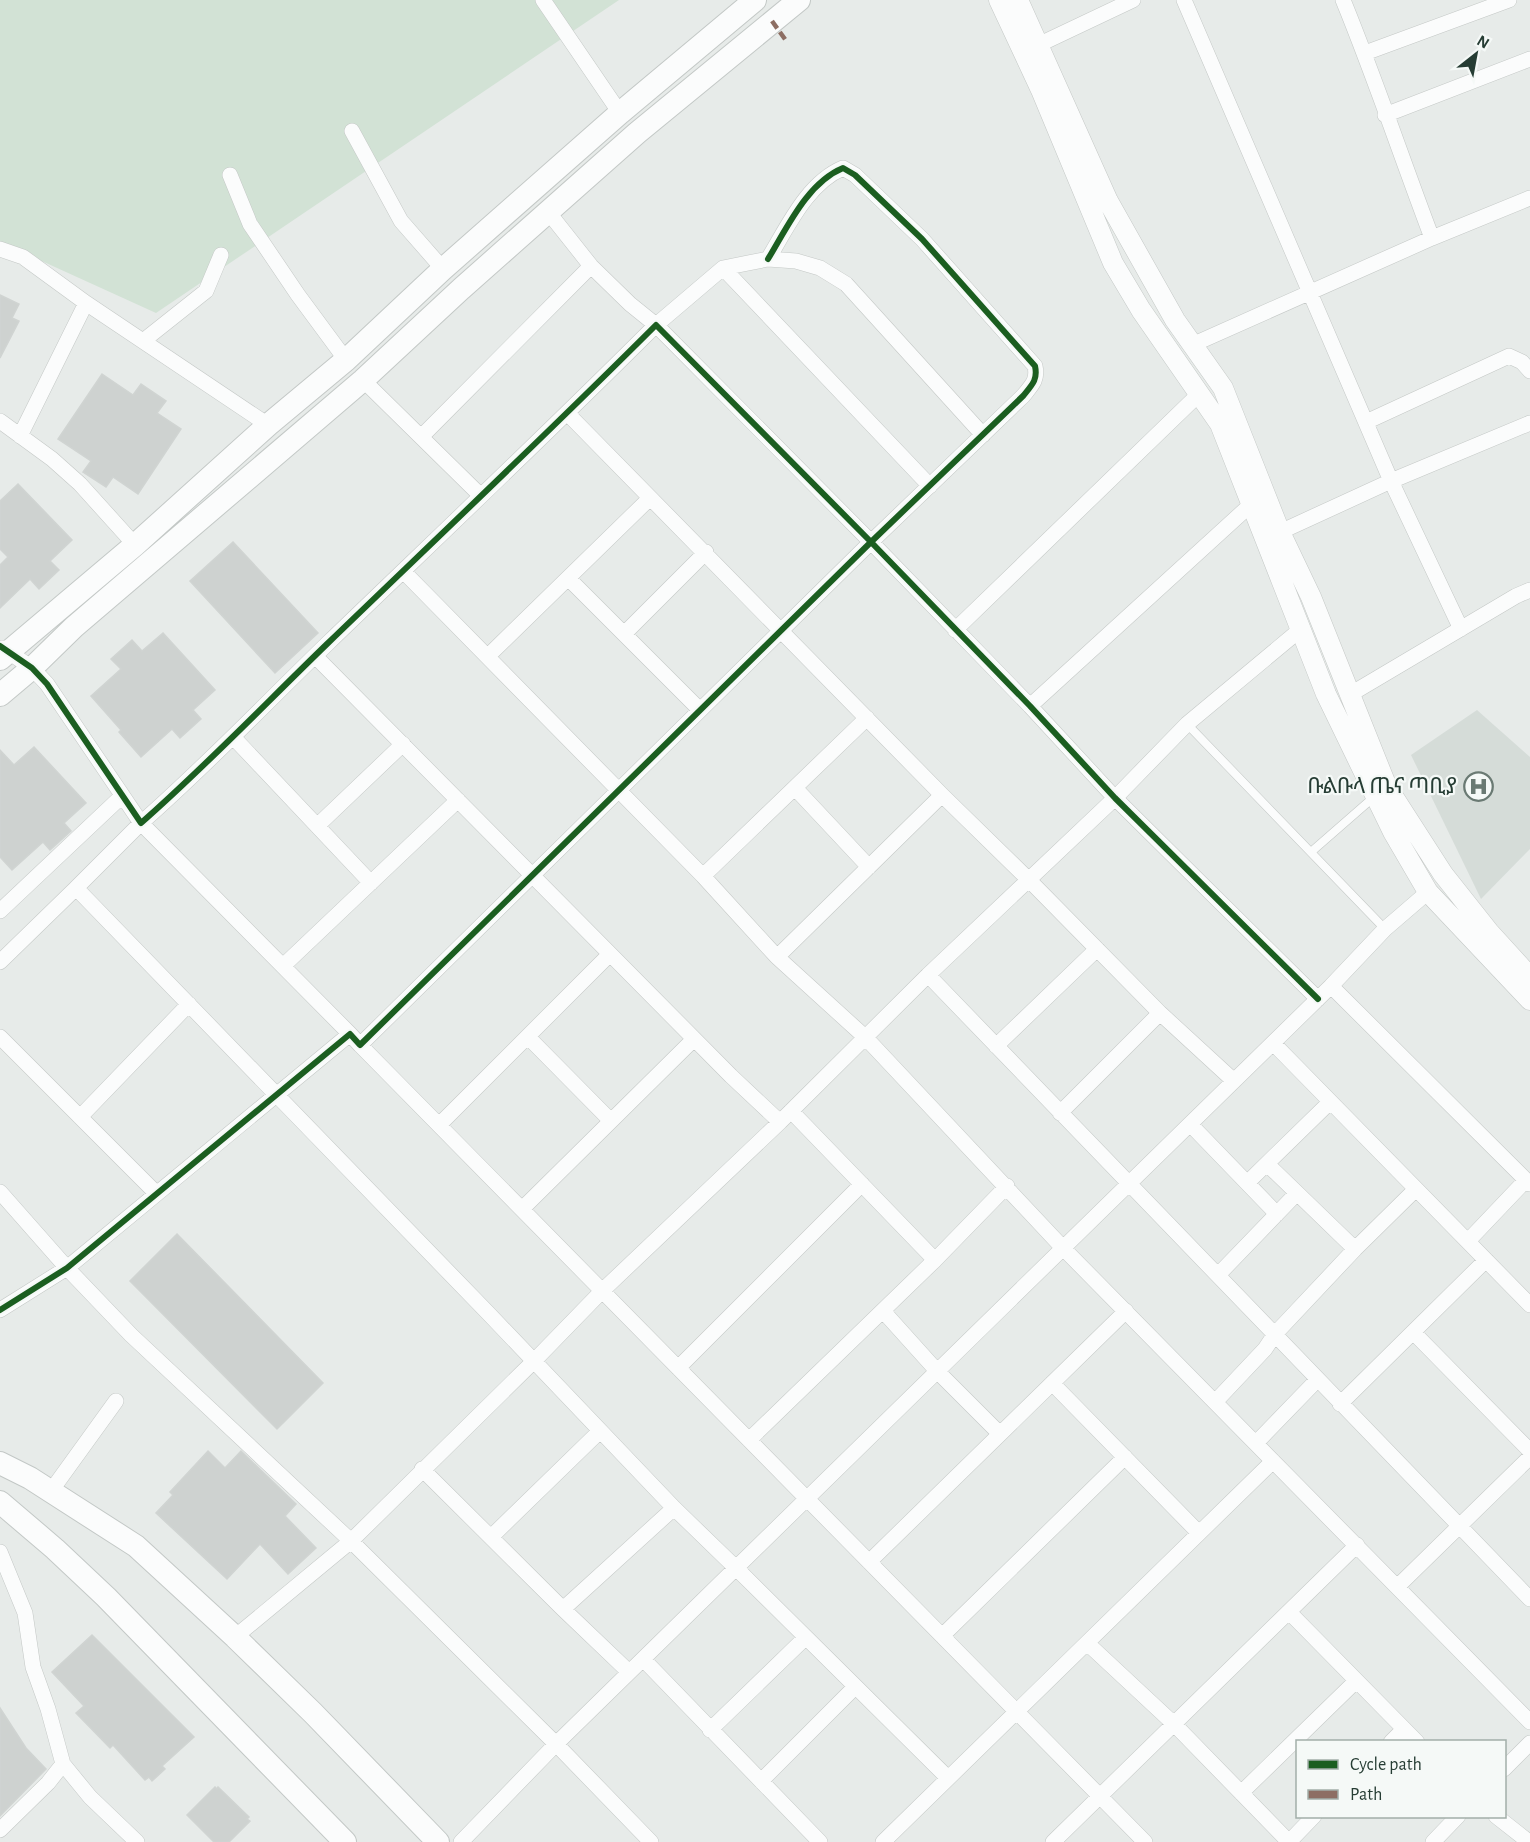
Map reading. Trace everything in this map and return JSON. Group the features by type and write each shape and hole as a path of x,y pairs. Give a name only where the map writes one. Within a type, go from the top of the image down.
{"main road":[{"path":"3,652 135,545 268,425 346,360 443,269 532,193 620,112 755,0"},
{"path":"0,695 74,627 363,380 461,289 637,133 799,0"},
{"path":"0,1463 51,1491 136,1546 313,1713 438,1842"},
{"path":"0,1502 106,1597 338,1839"}],"street":[{"path":"543,0 620,112"},
{"path":"999,0 1041,90 1113,263 1141,310 1220,424 1258,498 1280,532 1311,597 1387,787 1443,874 1530,977"},
{"path":"1018,0 1108,201 1152,283 1223,388 1301,629 1326,694 1393,832 1428,892 1530,1000"},
{"path":"1038,45 1133,0"},
{"path":"1184,0 1391,481 1461,629"},
{"path":"1342,0 1365,53 1385,115 1432,238"},
{"path":"1365,53 1509,0"},
{"path":"1385,115 1530,59"},
{"path":"352,131 401,221 443,269"},
{"path":"0,1310 67,1268 277,1095 355,1039 533,877 871,542 1023,396 1035,381 1037,375 1035,366 922,239 855,175 843,168 833,172 813,191 768,259"},
{"path":"230,175 250,224 346,360"},
{"path":"1194,344 1432,238 1530,198"},
{"path":"549,213 591,266 630,304 656,325 871,542 1030,706 1115,798 1318,999"},
{"path":"0,249 23,258 268,425"},
{"path":"143,341 206,291 221,255"},
{"path":"0,962 141,823 234,738 315,656 656,325 723,268 768,259 796,261 820,268 846,284 983,435"},
{"path":"421,436 591,266"},
{"path":"723,268 930,486"},
{"path":"20,436 86,303"},
{"path":"1366,422 1509,356 1522,362 1530,371"},
{"path":"363,380 481,496"},
{"path":"955,630 1199,394"},
{"path":"567,413 706,552 942,795 1160,1013 1234,1081"},
{"path":"0,421 52,459 80,484 135,545"},
{"path":"1280,532 1391,481 1530,423"},
{"path":"488,657 650,498"},
{"path":"1030,706 1258,498"},
{"path":"624,634 706,552"},
{"path":"403,571 703,876 777,957 865,1037 1064,1248 1530,1722"},
{"path":"568,578 700,710"},
{"path":"1349,695 1530,590"},
{"path":"235,1637 351,1540 533,1362 602,1290 786,1117 927,975 1115,798 1187,724 1301,629"},
{"path":"3,652 32,668 47,684 141,823 1145,1842"},
{"path":"315,656 694,1039 862,1184 935,1260"},
{"path":"703,876 867,718"},
{"path":"234,738 371,883"},
{"path":"317,826 403,744"},
{"path":"795,789 869,867"},
{"path":"777,957 942,795"},
{"path":"0,910 122,796"},
{"path":"284,966 458,800"},
{"path":"76,888 674,1508 948,1778"},
{"path":"461,1842 556,1744 1318,999 1385,929 1428,892"},
{"path":"996,1046 1097,949"},
{"path":"439,1125 610,954"},
{"path":"927,975 1530,1599"},
{"path":"1330,986 1528,1182 1468,1241"},
{"path":"80,1117 189,1004"},
{"path":"1060,1113 1160,1013"},
{"path":"0,1037 156,1193"},
{"path":"528,1037 611,1121"},
{"path":"522,1209 694,1039"},
{"path":"1273,1043 1530,1305"},
{"path":"1247,1183 1330,1102"},
{"path":"1190,1124 1277,1214"},
{"path":"1267,1164 1355,1249"},
{"path":"678,1368 862,1184"},
{"path":"749,1440 935,1260 1007,1186"},
{"path":"1215,1402 1355,1249 1416,1189"},
{"path":"0,1192 67,1268 131,1335 351,1540 651,1842"},
{"path":"1218,1275 1297,1193"},
{"path":"1340,1404 1486,1260"},
{"path":"883,1311 937,1371 1000,1434"},
{"path":"869,1562 1126,1311"},
{"path":"1413,1332 1530,1451"},
{"path":"1256,1443 1317,1380"},
{"path":"1052,1383 1199,1533"},
{"path":"51,1491 116,1401"},
{"path":"491,1537 600,1431"},
{"path":"942,1636 1125,1457"},
{"path":"1397,1587 1530,1457"},
{"path":"883,1842 1273,1461"},
{"path":"422,1469 629,1672"},
{"path":"563,1609 674,1508"},
{"path":"1053,1842 1357,1545"},
{"path":"0,1552 25,1613 33,1667 48,1709 63,1764 90,1797 137,1842"},
{"path":"1289,1612 1414,1740"},
{"path":"710,1730 805,1638"},
{"path":"1087,1642 1174,1725 1289,1842 1312,1818"},
{"path":"643,1659 820,1842"},
{"path":"1241,1793 1356,1680"},
{"path":"761,1781 855,1687"},
{"path":"1393,1740 1404,1729"},
{"path":"1506,1767 1530,1743"},
{"path":"0,1830 48,1783 63,1764"},
{"path":"1433,1842 1456,1818"},
{"path":"1499,1818 1529,1842"}],"lane":[{"path":"1187,724 1385,929"},
{"path":"1311,852 1375,796"}],"shaded area":[{"name":"ቡልቡላ ጤና ጣቢያ","path":"1477,710 1530,757 1530,849 1481,899 1411,755"}],"green space":[{"path":"0,0 619,0 156,313 0,242"}],"building":[{"path":"0,295 19,304 12,318 19,321 0,358"},
{"path":"102,374 133,395 141,384 166,401 157,413 181,429 138,494 113,477 106,487 83,472 91,461 58,439"},
{"path":"18,484 72,540 50,561 59,570 39,589 30,579 0,608 0,565 8,557 0,549 0,501"},
{"path":"233,542 318,633 275,673 190,581"},
{"path":"163,633 215,690 193,710 201,719 180,738 172,729 141,757 91,696 121,669 111,659 132,640 142,651"},
{"path":"34,747 86,803 64,823 71,831 50,850 43,842 12,870 0,857 0,750 14,765"},
{"path":"177,1234 323,1383 277,1429 130,1281"},
{"path":"208,1451 225,1468 241,1451 296,1504 285,1516 316,1548 288,1574 260,1544 227,1579 156,1513 173,1495 170,1492"},
{"path":"92,1635 194,1737 162,1766 165,1769 152,1781 149,1777 145,1780 113,1745 110,1748 76,1713 84,1706 52,1672"},
{"path":"0,1708 26,1748 46,1769 0,1816"},
{"path":"215,1787 217,1789 218,1787 249,1817 247,1819 250,1821 229,1842 214,1842 187,1815"}],"marked path":[{"path":"772,21 787,42"}],"cycle path":[{"path":"0,1310 67,1268 350,1034 360,1045 871,542 1023,396 1034,382 1035,366 922,239 855,175 843,168 830,175 808,195 768,259"},
{"path":"0,646 32,668 47,684 141,823 212,757 656,325 871,542 1030,706 1115,798 1318,999"}],"place":[{"name":"ቡልቡላ ጤና ጣቢያ","path":"1478,786"}]}
